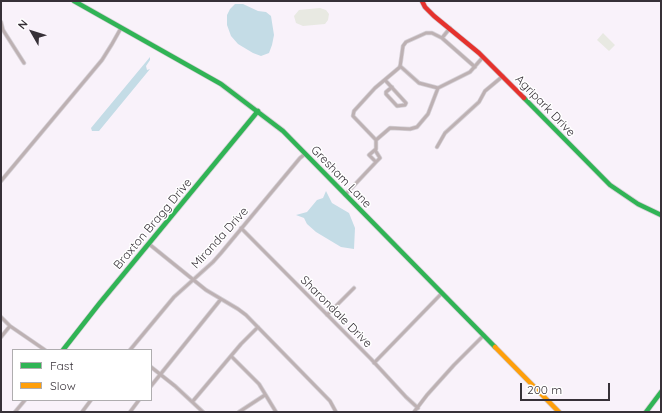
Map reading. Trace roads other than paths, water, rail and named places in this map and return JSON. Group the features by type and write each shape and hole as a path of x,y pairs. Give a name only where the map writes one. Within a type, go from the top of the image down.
{"street":[{"name":"Gresham Lane","path":"74,1 221,84 283,131 559,412"},
{"name":"Agripark Drive","path":"422,1 425,7 434,16 450,28 503,76 610,185 638,204 661,215"},
{"path":"1,22 3,30 24,63"},
{"path":"1,181 102,60 121,28"},
{"path":"442,38 450,28"},
{"path":"376,140 353,116 353,114 366,97 400,66 403,46 406,42 426,33 432,33 442,38 475,67"},
{"path":"400,66 419,83 438,88 468,74 483,57"},
{"path":"437,146 445,133 479,102 485,91 503,76"},
{"path":"385,80 392,87 406,103 405,106 397,106 386,94 386,92 392,87"},
{"path":"345,195 380,158 375,150 376,140 390,128 410,129 417,127 428,114 438,88"},
{"name":"Braxton Bragg Drive","path":"64,349 258,111"},
{"path":"375,150 369,155 376,162"},
{"name":"Miranda Drive","path":"131,349 174,297 213,262 300,158 305,154"},
{"name":"Sharondale Drive","path":"241,228 418,408"},
{"path":"149,244 206,290 238,309 258,327 330,401 336,412"},
{"path":"327,315 354,288"},
{"path":"374,363 442,293"},
{"path":"152,385 222,299"},
{"path":"1,317 10,326 44,349"},
{"path":"1,337 10,326"},
{"path":"193,401 258,327"},
{"path":"414,412 454,364 484,336"},
{"path":"231,356 256,380 276,412"},
{"path":"152,368 193,401 195,406 203,412"},
{"path":"646,412 661,392"},
{"path":"239,412 265,395"},
{"path":"15,412 23,401"},
{"path":"82,412 90,401"},
{"path":"130,412 138,401"}],"water":[{"path":"235,4 243,4 258,11 266,12 271,16 274,35 269,53 261,56 253,53 238,44 231,36 227,25 227,15"},
{"path":"150,57 150,60 146,66 147,70 150,69 99,131 92,131 91,128"},
{"path":"326,191 332,203 349,213 355,228 354,249 341,247 316,232 307,224 304,218 296,215 307,212 317,200 323,198"}]}
